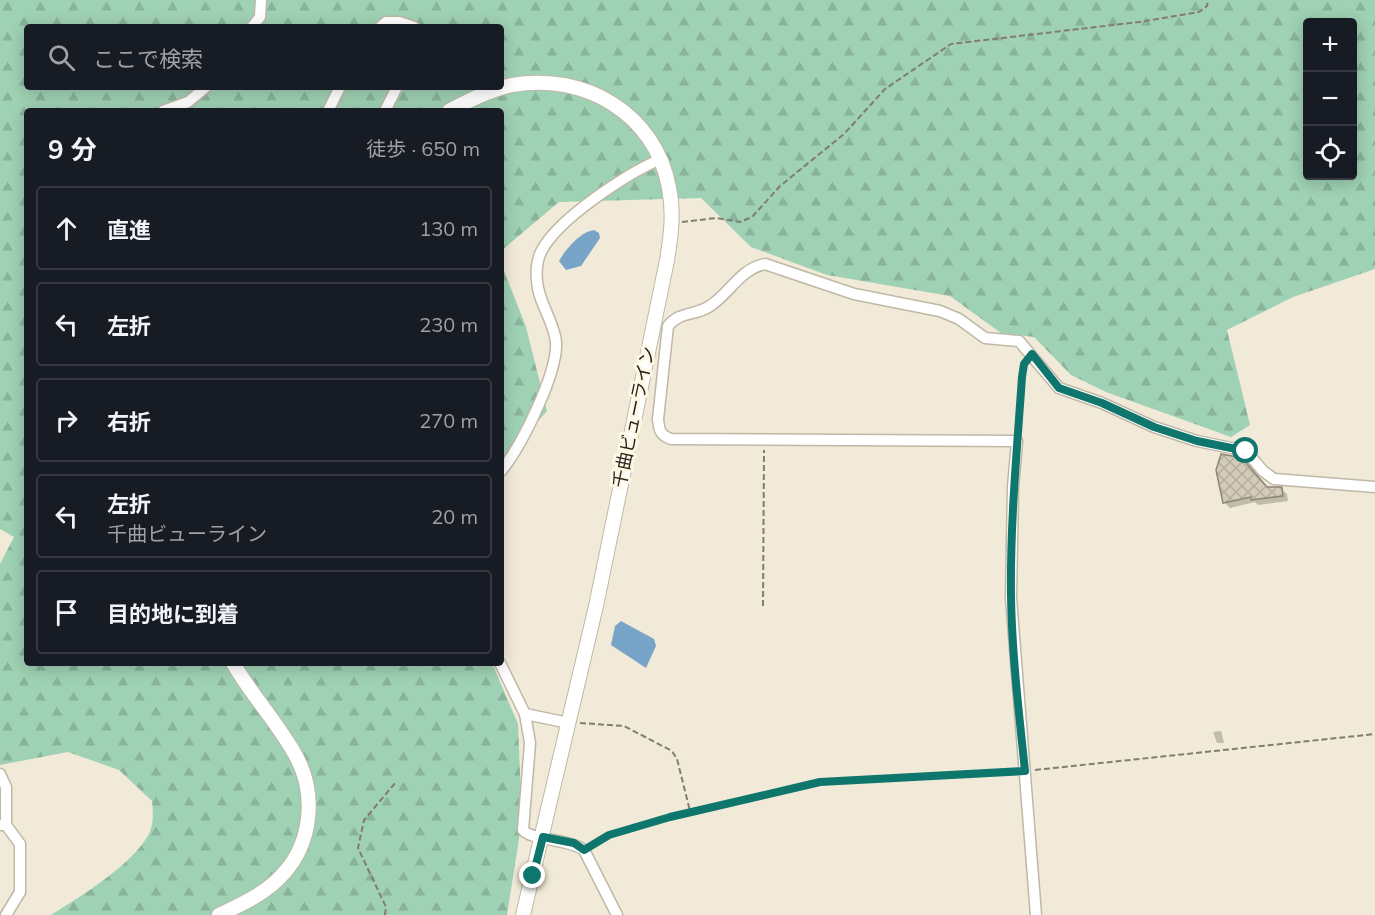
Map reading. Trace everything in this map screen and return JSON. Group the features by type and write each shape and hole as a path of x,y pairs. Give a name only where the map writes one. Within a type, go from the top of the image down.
{"street":[{"path":"254,24 260,17 261,0"},
{"path":"384,24 399,21 406,24"},
{"name":"千曲ビューライン","path":"504,88 564,83 595,93 626,112 652,141 661,159 669,188 671,223 667,260 596,606 523,915"},
{"path":"171,108 188,102 202,90"},
{"path":"330,108 338,90"},
{"path":"386,108 396,90"},
{"name":"千曲ビューライン","path":"456,108 495,90"},
{"path":"504,467 517,450 554,363 554,332 537,284 539,258 543,248 553,235 604,190 634,170 661,159"},
{"path":"1036,915 1011,598 1012,487 1017,441 671,439 663,436 659,430 658,419 668,326 679,315 711,306 732,283 756,266 765,264 854,294 940,311 959,319 986,338 1020,341 1059,388 1102,403 1154,427 1197,441 1246,451 1263,471 1274,479 1375,487"},
{"path":"219,915 247,902 285,873 306,831 310,808 307,783 298,760 235,666"},
{"path":"501,666 525,714 530,743 523,830 529,836 574,843 584,850 617,915"},
{"path":"525,714 569,723"},
{"path":"0,774 6,787 3,825 20,844 20,892 6,915"}],"path":[{"path":"671,223 716,218 740,222 752,217 780,186 844,134 885,89 951,44 1139,22 1199,12 1207,6 1208,0"},
{"path":"1017,441 1024,364 1032,354"},
{"path":"764,440 764,606"},
{"path":"569,723 624,726 672,751 677,759 690,811"},
{"path":"584,850 609,835 690,811 820,782 1025,771 1375,734"},
{"path":"385,915 386,907 358,848 364,820 396,782"}],"green space":[{"path":"0,0 1375,0 1375,269 1293,297 1227,330 1250,425 1231,437 1106,392 1071,375 1034,337 1001,333 950,296 827,275 751,247 701,198 559,202 504,248 504,108 24,108 24,666 493,666 518,724 522,820 507,915 51,915 118,869 141,846 152,826 152,801 119,770 68,752 0,765 0,564 14,537 0,529"},
{"path":"504,271 526,327 547,411 504,460"}],"water":[{"path":"594,230 599,233 600,238 581,266 566,270 559,261 578,238"},
{"path":"621,621 654,639 656,646 646,668 611,645 615,626"}],"building":[{"path":"1221,454 1242,458 1267,487 1282,487 1283,496 1251,500 1251,497 1223,503 1216,470"}],"route":[{"path":"533,876 543,837 574,843 584,850 609,835 690,811 820,782 1025,771 1011,598 1012,487 1022,377 1024,364 1032,354 1059,388 1102,403 1154,427 1197,441 1246,451"}]}
